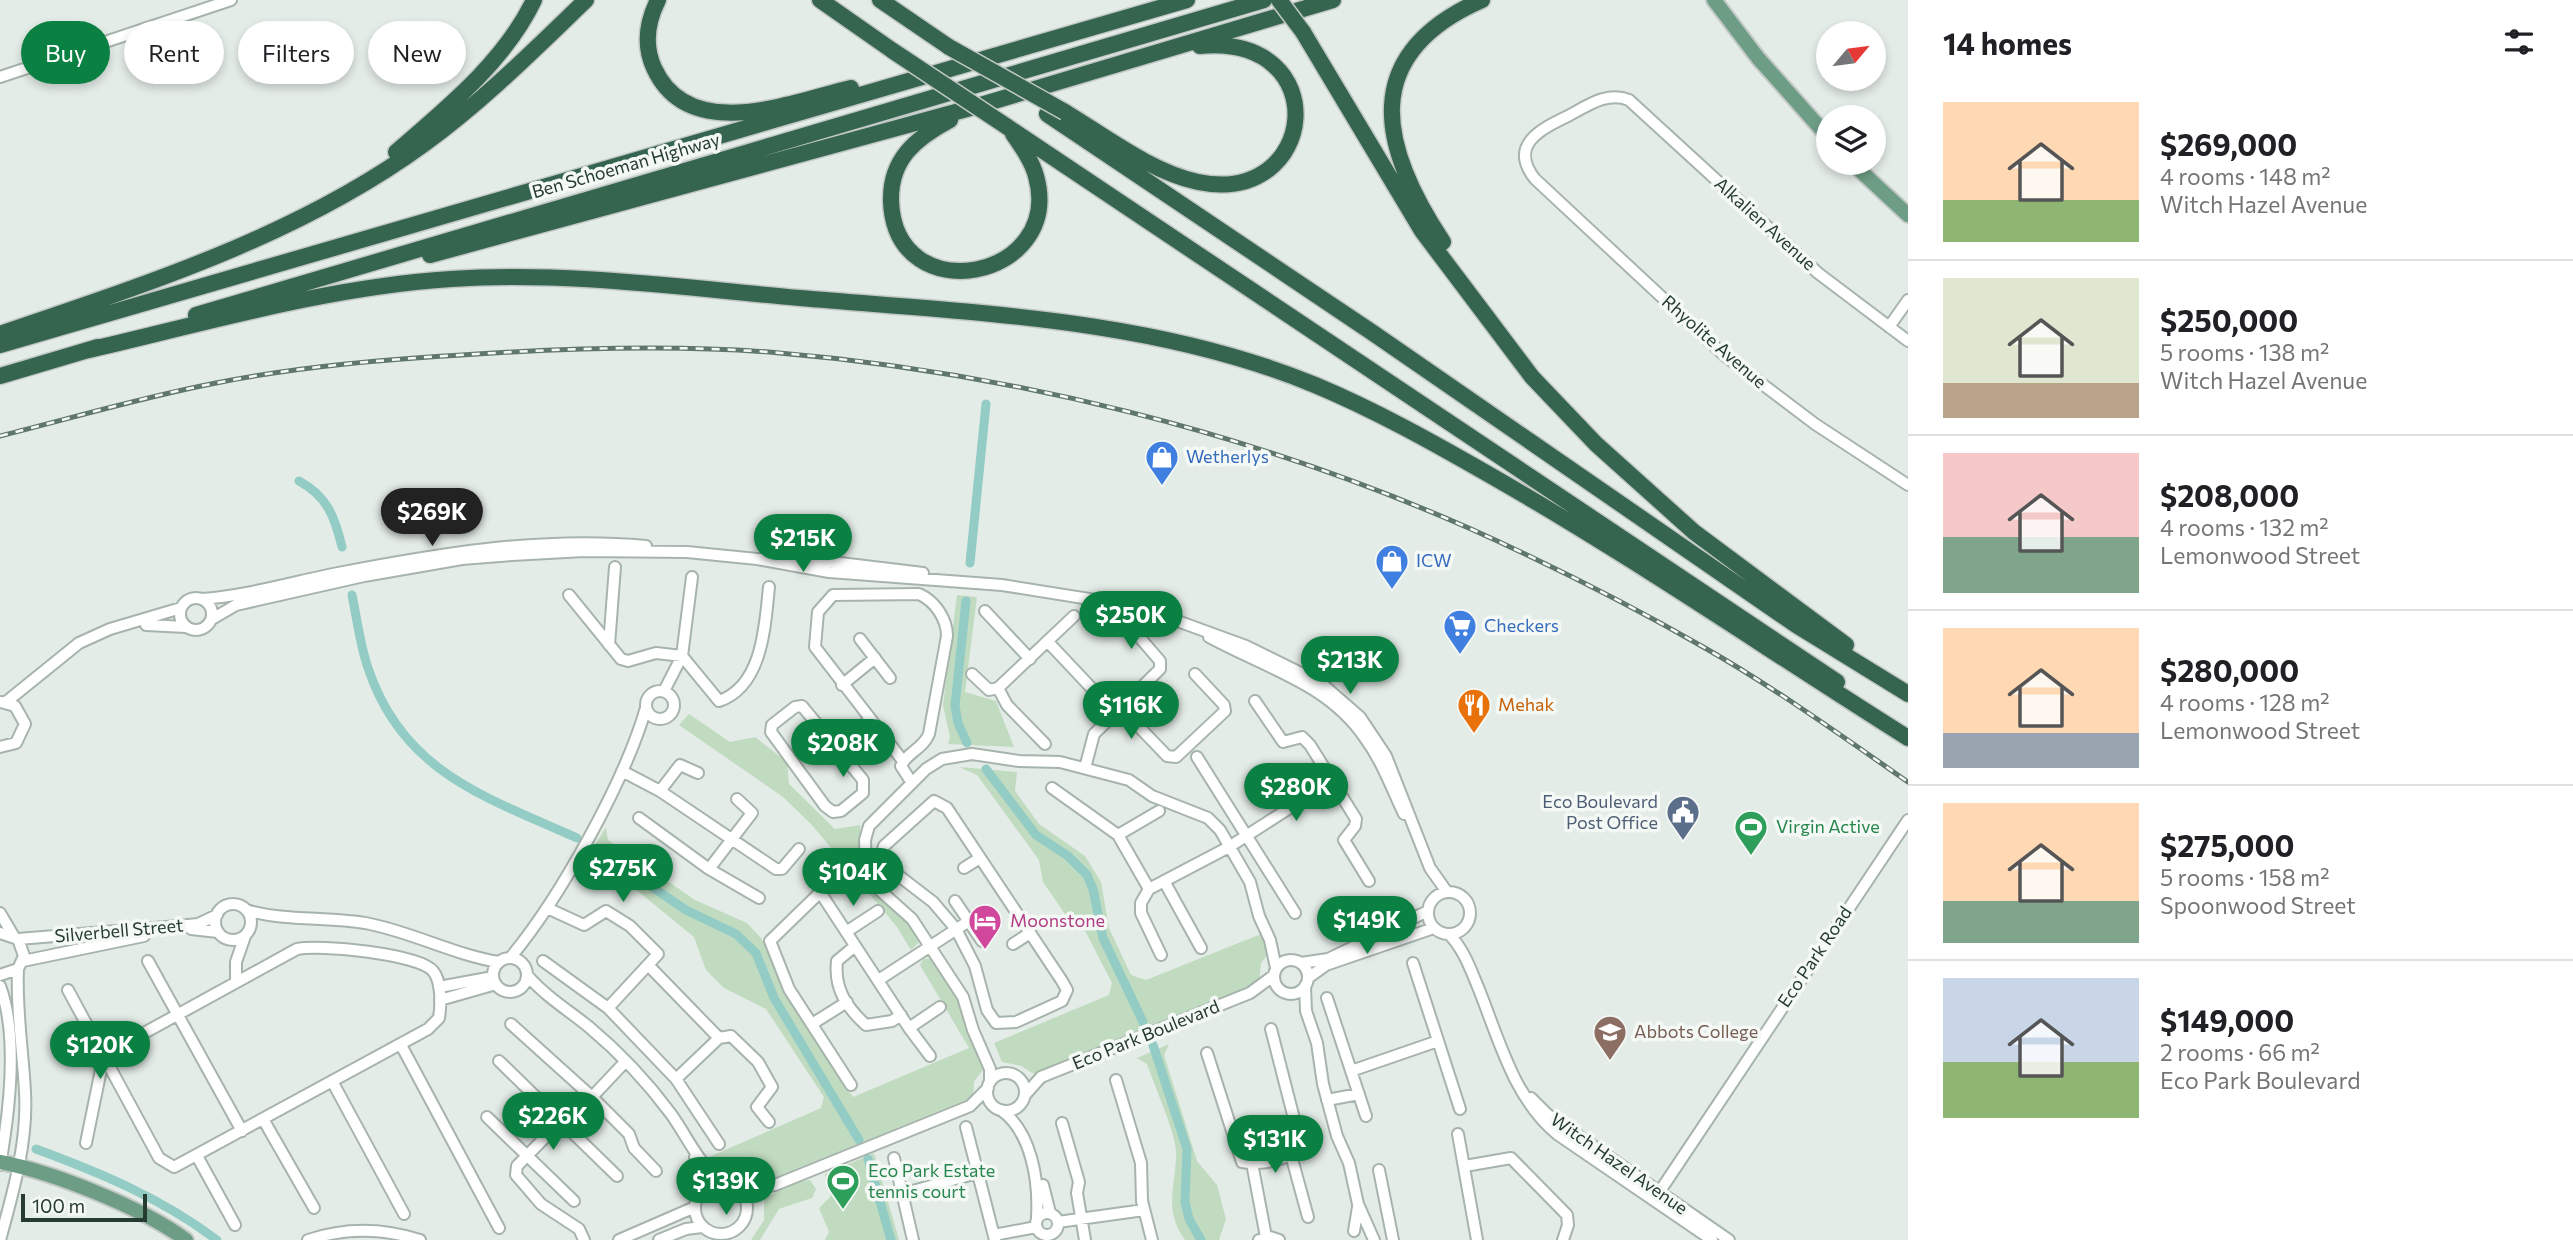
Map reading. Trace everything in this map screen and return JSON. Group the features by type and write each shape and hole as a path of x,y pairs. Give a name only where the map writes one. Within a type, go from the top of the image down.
{"highway":[{"path":"355,188 454,101 504,48 534,0"},
{"path":"0,334 206,260 296,221 355,188 424,144 517,66 586,0"},
{"path":"658,0 648,39 656,72 681,100 718,112 768,109 997,55"},
{"path":"809,0 865,32"},
{"path":"820,0 1670,568 1908,732"},
{"path":"880,0 1796,625 1904,691"},
{"name":"Ben Schoeman Highway","path":"0,345 1187,0"},
{"name":"Ben Schoeman Highway","path":"0,376 234,302 1264,0"},
{"path":"1279,0 1303,32 1391,182 1456,279 1532,377 1612,460 1694,532 1877,667 1904,691"},
{"path":"234,302 317,285 974,107 1333,0"},
{"path":"1482,0 1438,25 1418,44 1403,66 1392,95 1394,146 1416,201 1456,263 1612,460"},
{"path":"949,47 1161,168 1206,183 1233,184 1255,178 1272,167 1287,147 1294,127 1294,102 1280,70 1261,54 1234,45 1217,44 1133,61"},
{"path":"974,107 919,138 909,147 895,171 891,207 896,227 908,247 927,263 949,271 984,270 1014,252 1030,232 1036,219 1039,188 1032,164 1007,127"},
{"path":"89,350 280,304 353,291 450,279 521,277 635,283 867,304 1092,326 1179,341 1262,365 1309,383 1352,401 1445,450 1626,555 1908,738"}],"main road":[{"path":"1714,0 1758,58 1816,124"},
{"path":"1865,175 1908,215"},
{"path":"1875,175 1908,204"},
{"path":"0,1163 19,1166 113,1200 187,1240"}],"street":[{"path":"0,76 231,0"},
{"name":"Rhyolite Avenue","path":"1629,100 1615,96 1604,98 1537,132 1527,146 1526,157 1535,179 1725,356 1815,424 1908,485"},
{"name":"Alkalien Avenue","path":"1629,100 1818,273 1908,341"},
{"path":"1889,327 1908,300"},
{"path":"1,748 16,743 24,731 24,719 19,710 3,702 79,643 181,608 189,600 238,595 454,552 613,543 757,559 829,572 1002,585 1127,605 1189,625 1306,684 1338,706 1354,722 1374,752 1416,832 1430,868 1434,899 1428,911 1368,937 1328,959 1301,963 1288,960 1270,940"},
{"path":"129,625 186,626 201,630 212,619 236,605 274,595 461,559 584,551 687,552"},
{"path":"608,645 615,567"},
{"path":"664,691 682,656 692,577"},
{"path":"569,594 608,645 624,661 656,653 682,656 719,701 727,697 746,678 756,661 763,636 769,587"},
{"path":"903,761 818,653 814,643 818,612 826,600 845,593 919,594 930,601 946,621 947,636 929,734 921,747 903,761 901,771 912,783"},
{"path":"201,599 212,609 212,619"},
{"path":"181,608 180,618 186,626"},
{"path":"985,611 1030,659"},
{"path":"972,674 989,690 998,688 1074,616"},
{"path":"1085,768 1091,738 1161,666 1160,661 1129,625"},
{"path":"860,639 890,678"},
{"path":"1048,642 1167,756 1176,757 1225,711 1224,705 1195,674"},
{"path":"842,685 875,659"},
{"path":"19,710 26,686"},
{"path":"998,688 1007,705 1045,744"},
{"path":"440,1000 494,978 505,960 526,939 547,908 622,771 652,693 664,691 671,696 674,706 669,716 638,734"},
{"path":"1255,701 1283,742 1302,737 1306,739 1333,780 1357,821 1343,840 1369,881"},
{"path":"802,706 838,746 865,785 858,798 836,812 825,806 774,738 770,727 795,707 802,706"},
{"path":"646,708 649,715 660,719"},
{"path":"838,746 869,720"},
{"path":"984,1054 1005,1073 1022,1082 1024,1098 1021,1114 1054,1217 1055,1232 1049,1238 1040,1233 1036,1222 1038,1186 1019,1125 989,1100 984,1054 972,1030 963,997 907,913 874,885 866,867 865,840 869,826 934,763 964,754 1019,761 1050,760 1129,780 1152,796 1203,815 1216,824 1250,882 1259,916 1270,940 1275,972 1285,992 1306,1011"},
{"path":"1198,757 1295,912"},
{"path":"660,791 680,765 698,773"},
{"path":"622,771 660,791 731,841 779,870 799,849"},
{"path":"1161,955 1140,913 1141,903 1149,889 1229,847 1333,780"},
{"path":"1052,788 1118,835 1149,889"},
{"path":"709,869 752,813 737,799"},
{"path":"937,801 947,808 1066,986 1066,997 1016,1022 1000,1025 992,1020 986,1010 975,966 956,929 933,902 890,869 883,850 907,824 937,801"},
{"path":"1118,835 1159,811"},
{"path":"639,818 709,869 759,898"},
{"name":"Eco Park Road","path":"1657,1196 1908,820"},
{"path":"964,868 980,858"},
{"path":"1430,868 1447,892"},
{"path":"839,874 770,940 789,989 850,1084"},
{"path":"1164,881 1201,948"},
{"path":"820,892 929,1056"},
{"path":"1285,992 1306,982 1326,965 1434,928 1449,934 1464,928 1470,915 1467,902 1458,894 1447,892 1434,899"},
{"path":"955,901 982,941"},
{"path":"236,981 236,962 227,939 218,932 217,915 231,905 271,918 365,923 406,932 479,959 505,960 526,970 545,994 591,1028 625,1062 672,1116 695,1154 724,1182 740,1190 775,1185"},
{"path":"547,908 584,925 606,911 629,926 658,954 649,967 608,1008"},
{"path":"236,962 248,932 246,910"},
{"path":"846,932 878,911"},
{"path":"1428,911 1434,928"},
{"path":"0,914 23,947 16,997 25,1093 19,1166 0,1240"},
{"name":"Silverbell Street","path":"0,933 16,937 165,928 198,924 217,915"},
{"path":"227,939 248,932 271,918"},
{"path":"880,979 969,920"},
{"name":"Witch Hazel Avenue","path":"1464,928 1464,954"},
{"name":"Silverbell Street","path":"0,975 21,965 193,929 218,932"},
{"path":"1013,944 1030,933"},
{"name":"Witch Hazel Avenue","path":"1449,934 1464,954 1525,1100 1550,1128 1729,1240"},
{"path":"520,989 526,970 526,939"},
{"path":"855,946 837,961 835,984 866,1025 892,1021 901,1015"},
{"path":"68,990 104,1055 163,1162 179,1166 401,1045 435,1023 439,1018 439,987 433,971 419,962 325,947 297,949 104,1055 86,1143"},
{"path":"479,959 506,992 520,989 545,994"},
{"name":"Eco Park Boulevard","path":"1017,1077 1041,1077 1251,993 1288,960"},
{"path":"148,961 242,1131"},
{"path":"544,961 608,1008 676,1079 719,1144"},
{"path":"1301,963 1306,982 1306,1011 1317,1043 1328,1100 1349,1163 1358,1204 1374,1237"},
{"path":"1413,963 1460,1109"},
{"path":"649,967 719,1038"},
{"path":"439,987 494,978"},
{"path":"0,986 6,1005 10,1061 0,1163"},
{"name":"Eco Park Boulevard","path":"1251,993 1285,992"},
{"path":"1327,998 1366,1116"},
{"path":"812,1024 847,1002"},
{"path":"909,1028 940,1007"},
{"path":"511,1024 592,1097 629,1135 635,1150 656,1171"},
{"path":"1207,1053 1237,1153 1243,1163 1291,1155 1298,1149 1300,1142 1271,1029"},
{"path":"676,1079 719,1038 734,1037 758,1062 773,1089 757,1107 769,1122"},
{"path":"1351,1071 1438,1041"},
{"path":"401,1045 499,1228"},
{"path":"499,1061 617,1176"},
{"path":"592,1097 625,1062"},
{"path":"659,1240 686,1229 702,1227 717,1234 726,1234 740,1226 756,1198 775,1185 970,1106 989,1085 1005,1073"},
{"name":"Eco Park Boulevard","path":"1024,1098 1041,1077"},
{"path":"1116,1080 1141,1163 1140,1182 1152,1240"},
{"path":"332,1081 404,1214"},
{"path":"1328,1100 1359,1094"},
{"path":"970,1106 1014,1110 1024,1098"},
{"path":"487,1117 574,1201"},
{"path":"263,1119 314,1208"},
{"path":"561,1121 517,1166 516,1175 545,1207 579,1229 584,1240"},
{"path":"1062,1123 1079,1179 1077,1196 1085,1240"},
{"path":"966,1127 994,1238 1054,1217 1082,1218 1144,1210"},
{"path":"1458,1134 1477,1240"},
{"path":"695,1154 700,1179 695,1208 702,1227"},
{"path":"1291,1155 1308,1217"},
{"path":"197,1156 235,1225"},
{"path":"894,1158 913,1240"},
{"path":"1465,1166 1511,1158 1567,1215 1568,1225 1563,1240"},
{"path":"1252,1163 1263,1238 1279,1240"},
{"path":"1358,1204 1350,1235 1393,1239 1379,1170"},
{"path":"902,1194 978,1173"},
{"path":"698,1196 709,1185 724,1182"},
{"path":"740,1190 747,1211"},
{"name":"Witch Hazel Avenue","path":"1657,1196 1712,1240"},
{"path":"619,1240 695,1208"},
{"path":"308,1240 355,1230 386,1232 420,1240"}],"green space":[{"path":"957,595 977,597 965,692 996,701 1014,747 948,744 950,737 943,705"},
{"path":"689,714 730,742 755,737 787,762 789,784 835,829 860,825 860,869 867,885 903,917 920,941 911,950 897,927 811,824 783,797 679,725"},
{"path":"959,767 1017,772 1015,791 1039,824 1085,856 1101,882 1109,928 1131,975 1146,980 1261,934 1269,953 1261,963 1259,985 1034,1074 1021,1066 1002,1062 994,1043 1109,995 1112,983 1080,921 1065,914 1043,882 1039,860 977,775"},
{"path":"606,827 608,840 695,900 747,923 760,937 773,954 785,994 853,1097 969,1048 920,965 923,959 931,958 959,1001 965,1027 985,1067 974,1082 973,1097 759,1184 748,1172 709,1157 821,1108 824,1097 766,1009 724,988 706,970 694,937 623,879 598,862 585,862"},
{"path":"1169,1044 1164,1055 1197,1161 1217,1185 1226,1219 1219,1240 1185,1240 1174,1217 1172,1196 1176,1163 1175,1142 1147,1064 1137,1058"},
{"path":"874,1153 899,1240 825,1240 829,1232 819,1208 831,1196 825,1174"},
{"path":"810,1180 816,1189 812,1198 779,1209 760,1240 751,1240 764,1220 764,1198 799,1182"}],"waterway":[{"path":"970,563 986,404"},
{"path":"299,481 317,493 328,508 342,547"},
{"path":"352,595 368,668 383,704 403,733 426,757 480,794 577,838"},
{"path":"966,601 955,706 958,723 967,743"},
{"path":"986,769 1036,835 1068,856 1087,875 1093,889 1103,938 1143,1022"},
{"path":"597,850 686,910 736,934 756,953 774,998 859,1140"},
{"path":"1153,1045 1187,1149 1185,1202 1189,1219 1201,1240"},
{"path":"36,1149 84,1167 152,1199 217,1240"},
{"path":"868,1159 891,1240"}],"railway":[{"path":"0,436 162,395 248,377 346,364 444,356 586,349 733,350 859,361 949,374 1039,391 1216,436 1388,494 1471,529 1590,586 1731,663 1908,782"}],"place":[{"name":"Wetherlys","path":"1162,487"},
{"name":"ICW","path":"1392,591"},
{"name":"Checkers","path":"1460,656"},
{"name":"Mehak","path":"1474,735"},
{"name":"Eco Boulevard Post Office","path":"1683,842"},
{"name":"Virgin Active","path":"1751,857"},
{"name":"Moonstone","path":"985,951"},
{"name":"Abbots College","path":"1610,1062"},
{"name":"Eco Park Estate tennis court","path":"843,1211"}]}
